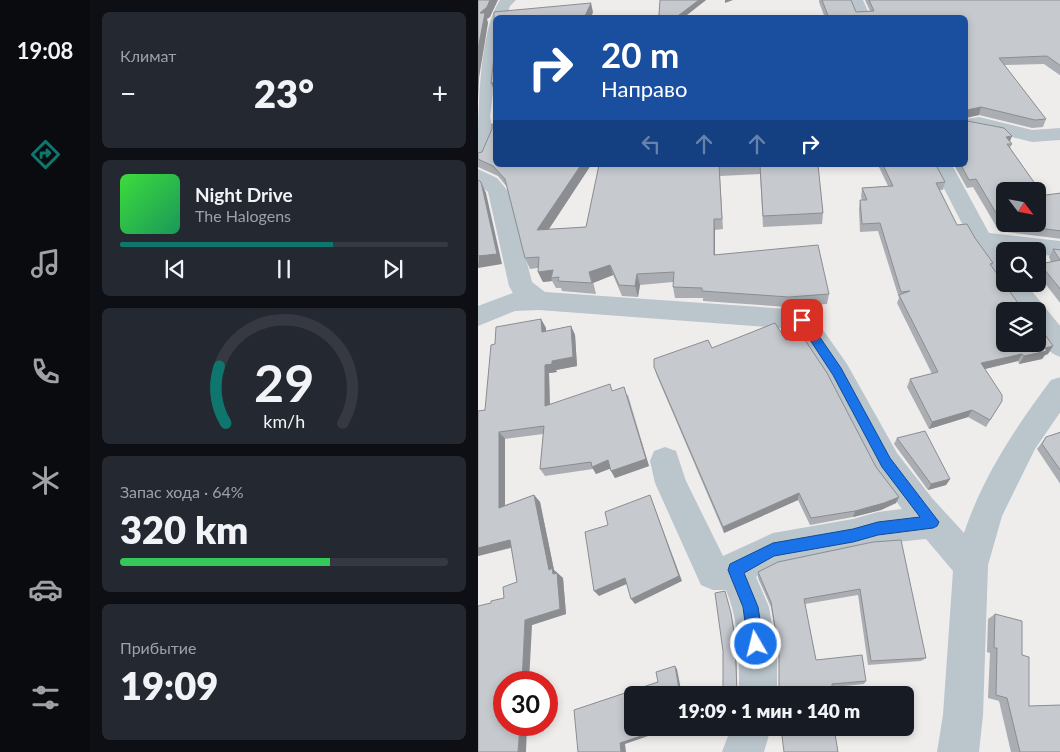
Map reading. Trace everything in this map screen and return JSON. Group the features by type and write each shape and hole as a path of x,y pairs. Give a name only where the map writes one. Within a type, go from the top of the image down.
{"street":[{"path":"499,15 504,4 509,0"},
{"path":"856,0 863,15"},
{"path":"478,158 486,139 481,116 493,28"},
{"path":"968,124 979,123 1032,136 1060,134"},
{"path":"943,167 981,240 996,261"},
{"path":"478,175 490,182 498,192 521,286 538,301"},
{"path":"981,240 1060,249"},
{"path":"1019,292 1027,302"},
{"path":"478,317 512,302 538,301 802,320 837,372 886,462 933,522 971,565"},
{"path":"1046,328 1060,347"},
{"path":"958,752 963,715 971,565 987,513 1024,440 1060,388"},
{"path":"665,461 671,483 714,573 722,574 735,570 773,550 853,535 878,528 933,522"},
{"path":"735,570 751,607 758,656 758,686"},
{"path":"743,752 748,736"}],"building":[{"path":"478,0 490,0 487,7 480,13 485,13 478,49"},
{"path":"660,0 699,0 679,15 659,15"},
{"path":"822,0 851,0 856,12 874,11 869,0 1061,0 1061,66 1047,56 999,58 1046,119 1035,120 981,107 968,110 968,15 828,15"},
{"path":"591,3 585,15 494,15 494,12"},
{"path":"493,66 493,83 491,83"},
{"path":"968,121 1004,128 1012,136 1006,137 1012,144 1007,144 1034,182 996,182 996,213 976,179 969,180 962,167 968,167"},
{"path":"493,124 493,166 478,159 478,153 482,152"},
{"path":"494,167 580,167 537,230 586,227 599,167 719,167 722,219 714,219 714,255 818,245 829,294 789,297 673,287 674,272 637,274 635,286 619,285 610,265 589,272 592,283 558,281 559,277 551,278 553,270 538,272 539,257 525,258 505,179"},
{"path":"760,167 818,167 823,213 763,216"},
{"path":"884,167 937,167 945,182 936,183 957,225 967,224 993,263 990,264 996,272 996,292 1010,292 1017,302 996,302 996,352 1042,352 1024,356 1022,354 981,363 1002,395 1002,401 990,420 972,410 932,422 910,379 938,372 899,295 910,291 901,292 880,223 862,224 860,200 867,200 862,188 893,186"},
{"path":"478,180 481,182 497,254 478,256"},
{"path":"1061,193 1061,231 1046,229 1046,195"},
{"path":"1053,249 1061,250 1061,290 1046,271 1046,263 1060,260"},
{"path":"541,319 542,332 571,326 573,357 552,361 552,364 545,365 545,406 610,384 612,391 624,387 646,459 611,471 608,460 592,467 591,462 540,469 544,426 499,432 499,508 534,495 549,570 552,568 553,574 557,573 560,609 525,620 523,671 493,671 493,736 519,736 518,752 478,752 478,606 504,598 503,587 517,582 510,540 478,548 478,411 485,410 491,345 495,344 496,327"},
{"path":"775,323 786,340 801,334 827,373 876,467 899,497 855,511 811,518 799,493 723,527 654,367 654,359 708,340 712,348"},
{"path":"1046,336 1053,346 1046,348"},
{"path":"925,431 950,479 931,484 897,438"},
{"path":"1061,432 1061,471 1042,444 1046,437"},
{"path":"650,495 679,576 631,599 625,578 594,591 585,532 608,525 605,512"},
{"path":"901,540 926,658 871,661 860,589 804,599 816,660 862,655 866,681 832,684 832,686 779,686 779,652 771,602 758,572 778,562 873,542"},
{"path":"725,591 731,613 735,639 737,686 723,686 723,651 715,593"},
{"path":"995,614 1022,621 1022,655 1029,657 1029,706 1061,705 1061,752 1020,752 1007,698 996,695 997,648 994,648"},
{"path":"675,666 678,686 646,686 658,682 656,672"},
{"path":"624,693 624,736 641,736 620,743 621,752 578,752 574,710"},
{"path":"782,736 835,736 838,752 784,752"}],"route":[{"path":"756,644 751,607 735,570 773,550 853,535 878,528 933,522 886,462 837,372 802,320"}]}
